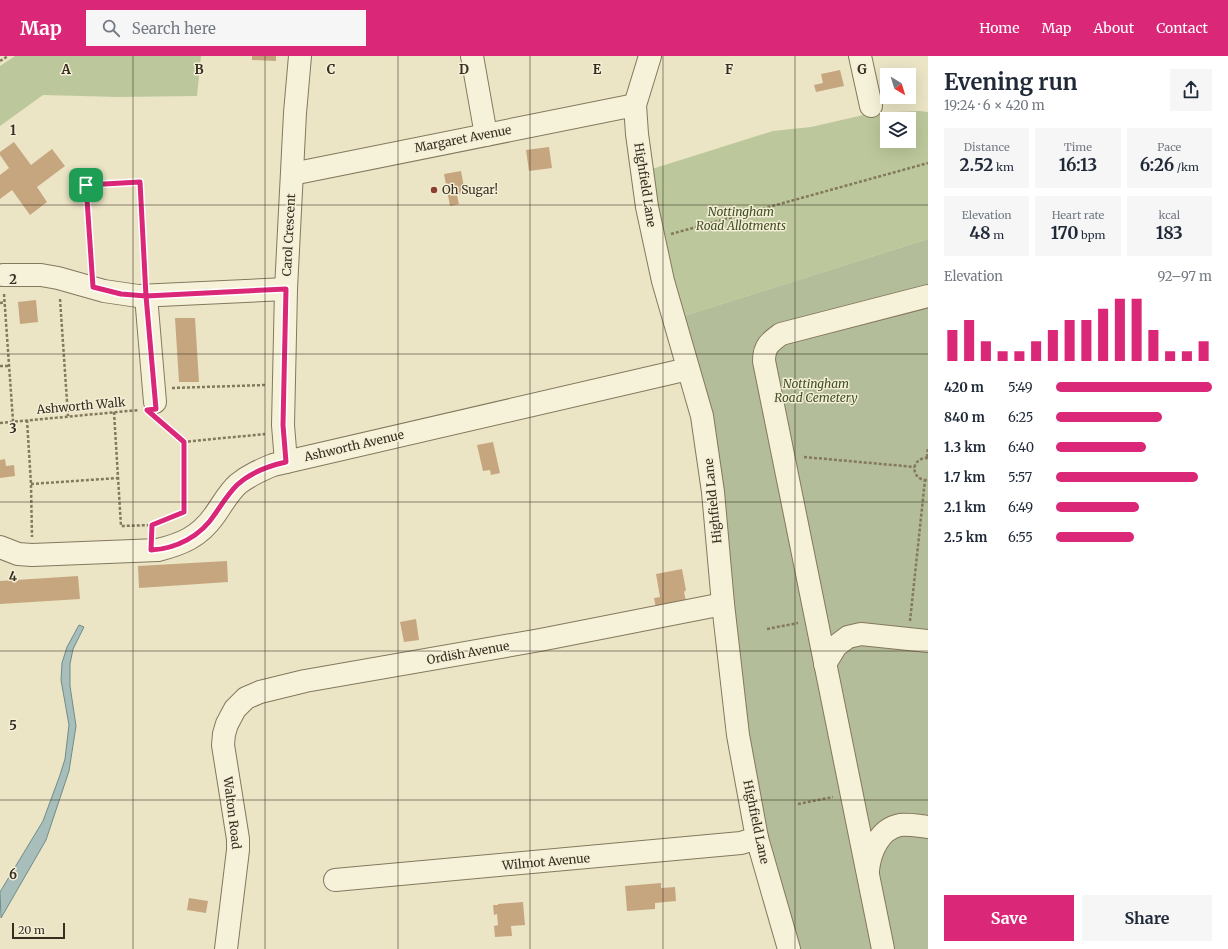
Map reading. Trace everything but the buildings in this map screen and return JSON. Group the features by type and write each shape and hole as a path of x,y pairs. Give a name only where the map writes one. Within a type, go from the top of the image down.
{"street":[{"name":"Carol Crescent","path":"286,462 284,432 284,384 286,289 300,56"},
{"path":"472,56 486,135"},
{"name":"Highfield Lane","path":"650,56 635,105 647,207 663,281 702,416 713,492 722,604 738,735 757,838 789,949"},
{"path":"860,56 871,106"},
{"name":"Margaret Avenue","path":"292,174 635,105"},
{"path":"3,275 41,275 121,294 146,296 286,289"},
{"path":"146,296 155,403"},
{"path":"883,949 764,361 764,351 770,343 781,334 928,296"},
{"name":"Ashworth Avenue","path":"0,547 18,554 32,555 158,550 181,544 189,539 210,522 238,484 262,469 286,462 688,369"},
{"name":"Ordish Avenue","path":"227,724 230,716 240,703 246,698 260,692 305,682 540,640 722,604"},
{"path":"825,664 836,646 848,637 861,634 918,640"},
{"name":"Walton Road","path":"226,949 238,850 236,826 223,745 227,724"},
{"path":"867,873 873,850 880,838 888,830 902,825 928,827"},
{"name":"Wilmot Avenue","path":"335,880 684,849 741,843 757,838"}],"path":[{"path":"0,61 8,56"},
{"path":"654,240 683,230 928,163"},
{"path":"93,287 86,185 140,182 146,296"},
{"path":"3,275 13,421"},
{"path":"58,278 68,416"},
{"path":"0,303 5,302"},
{"path":"0,366 9,366"},
{"path":"114,412 122,526 152,525 184,512 184,442 155,403 284,384"},
{"name":"Ashworth Walk","path":"0,423 156,409 155,403"},
{"path":"27,420 31,484 32,555"},
{"path":"184,442 284,432"},
{"path":"918,640 926,480 918,477 915,467 918,461 923,458 927,458 928,447"},
{"path":"783,455 915,467"},
{"path":"31,484 118,478"},
{"path":"151,550 152,525"},
{"path":"767,629 816,619"},
{"path":"798,804 851,792"}],"green space":[{"path":"15,56 201,56 197,96 118,97 43,95 0,126 0,66"},
{"name":"Nottingham Road Allotments","path":"920,111 928,112 928,239 684,316 663,245 652,169 773,131 811,127 872,113 880,113 880,148 916,148 916,112 896,112"},
{"name":"Nottingham Road Cemetery","path":"928,239 928,949 799,949 759,803 737,643 721,471 684,316"}],"water":[{"path":"79,625 84,627 73,649 70,664 70,686 76,726 69,771 46,840 1,918 0,892 43,821 65,759 69,725 61,680 62,663 67,647"}],"place":[{"name":"Oh Sugar!","path":"434,190"}],"route":[{"path":"86,185 93,287 104,291 121,294 146,296 154,402 156,409 147,410 184,442 184,512 152,525 151,550 158,550 181,544 202,529 210,522 231,491 246,478 262,469 286,462 283,425 286,289 146,296 140,182 86,185"}]}
